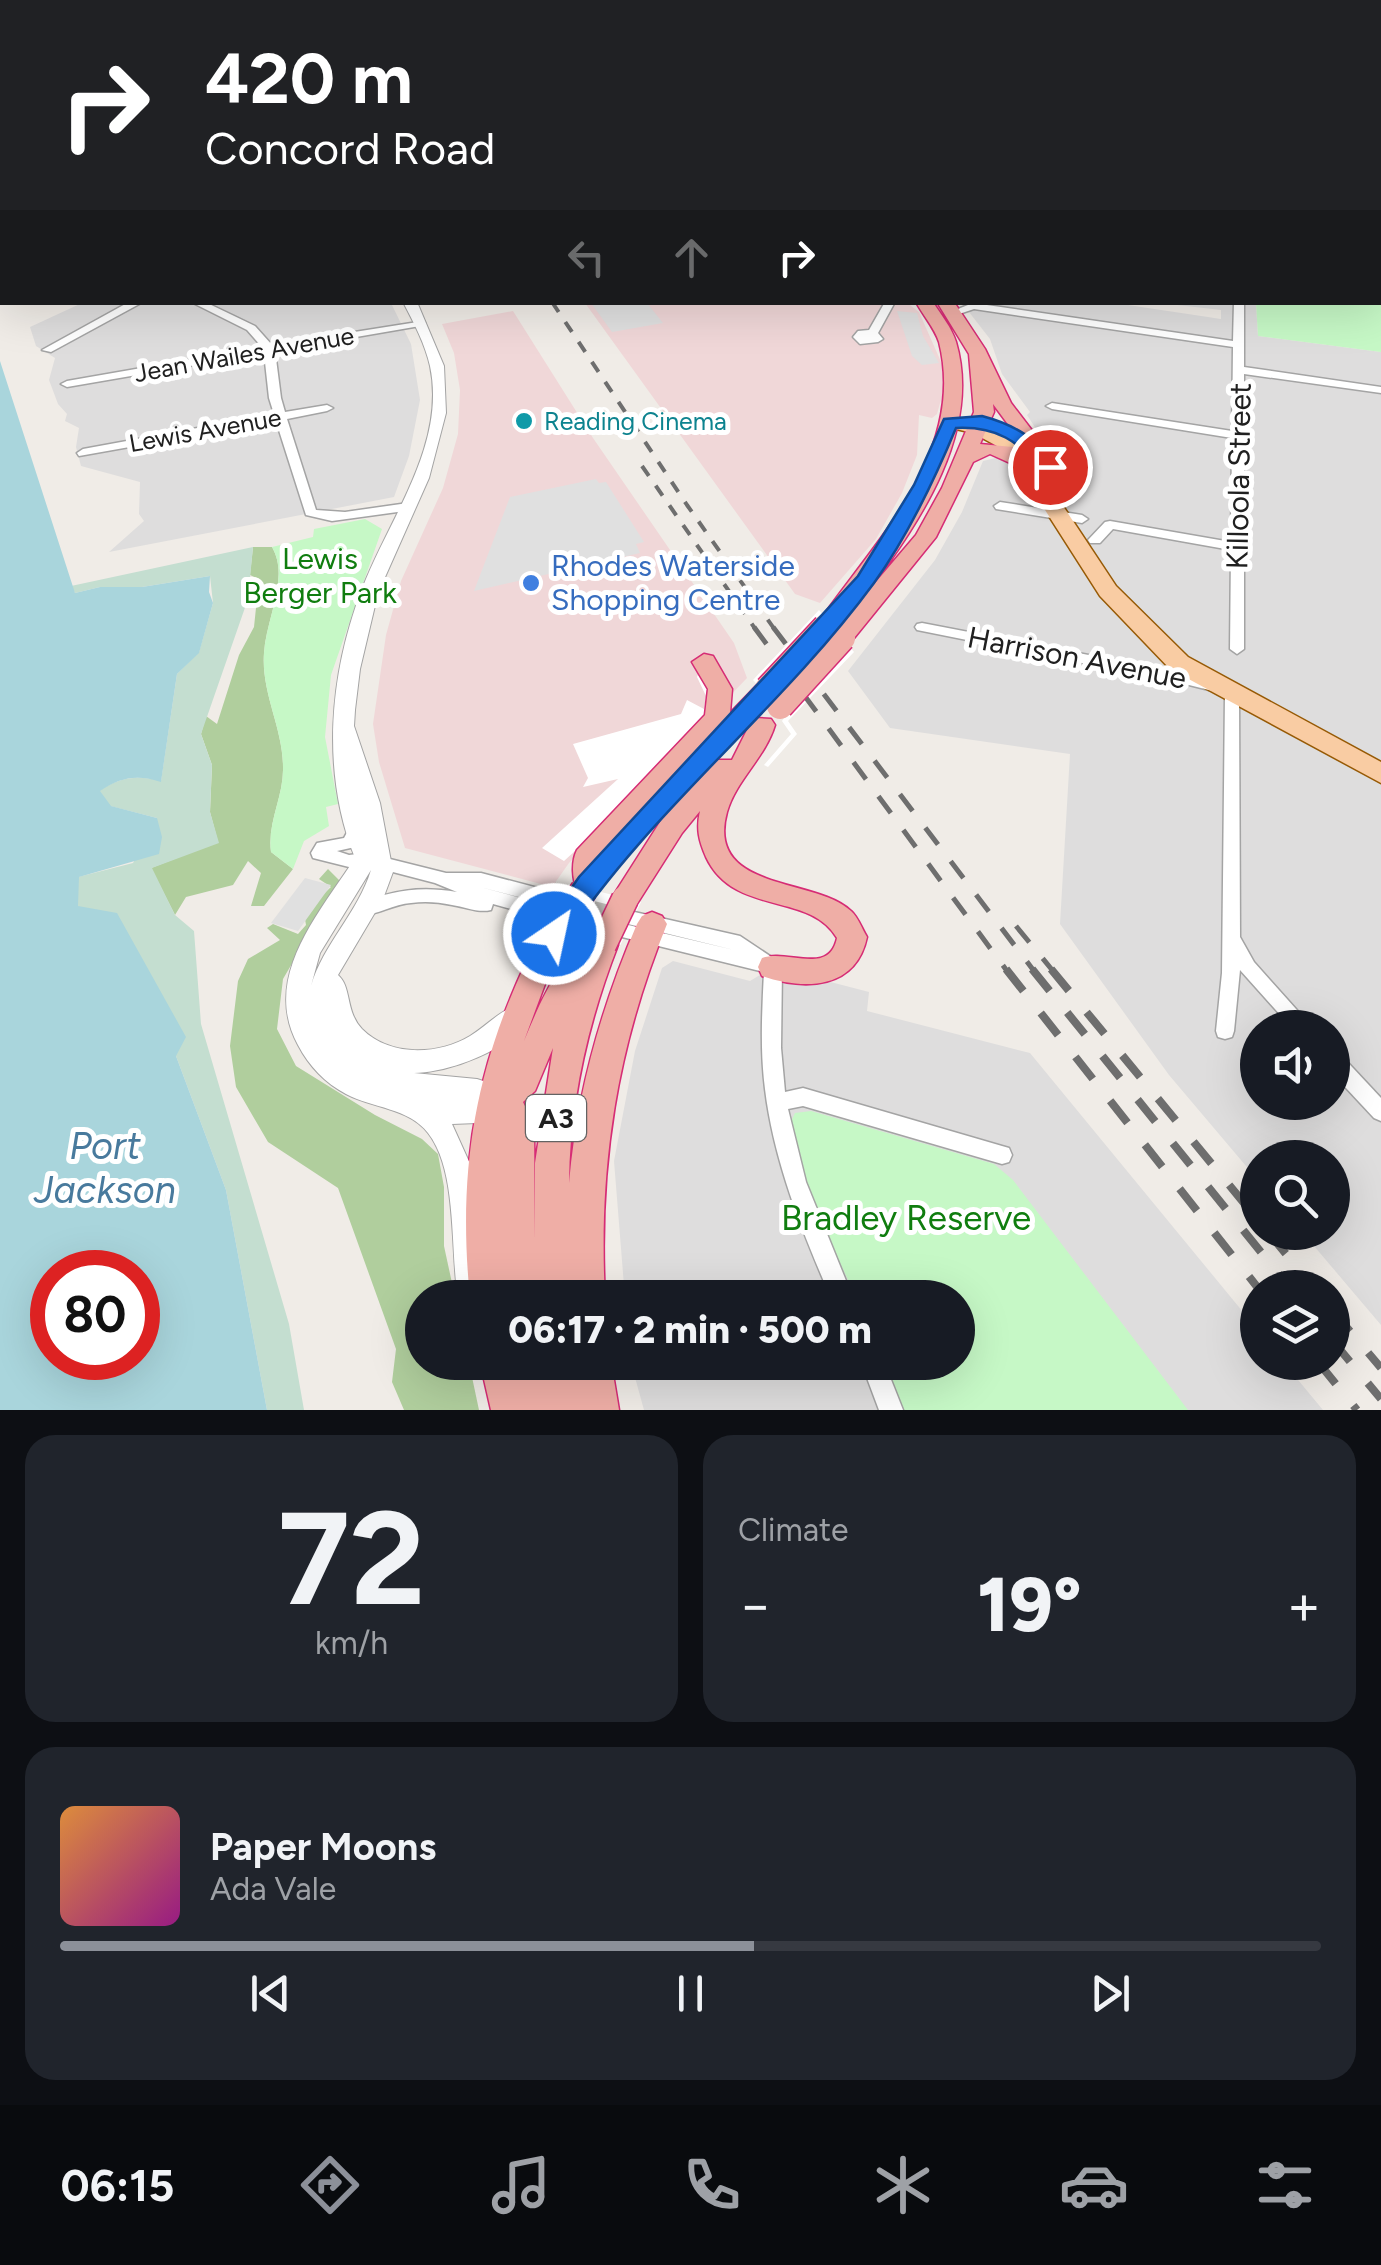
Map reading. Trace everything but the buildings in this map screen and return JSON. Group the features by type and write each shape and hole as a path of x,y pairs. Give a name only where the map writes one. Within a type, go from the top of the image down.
{"highway":[{"name":"A3","path":"836,630 923,485 955,404 955,368 944,330 925,305"},
{"name":"A3","path":"556,1280 551,1225 558,1103 570,1043 630,926 672,826 836,630 925,537 966,458 980,425 984,398 978,354 949,308"},
{"path":"978,354 1034,460"},
{"path":"966,458 978,450 995,448 1034,460"},
{"path":"566,904 587,858 717,718 722,700 718,684 704,662"},
{"name":"A3","path":"486,1280 481,1238 483,1148 515,1016 566,904 770,707"},
{"path":"770,707 753,754 724,788 712,814 714,845 726,866 754,888 827,909 849,928 851,949 831,970 809,974 772,967"},
{"path":"520,1280 516,1229 518,1134 513,1114 495,1101 524,1080 563,986 630,926"},
{"path":"585,1280 582,1243 587,1144 630,926"},
{"path":"536,1380 544,1410"},
{"path":"569,1380 574,1410"},
{"path":"595,1380 599,1410"}],"main road":[{"path":"950,422 980,425 1034,460 1087,525 1133,596 1232,691"},
{"path":"1087,525 1108,591 1160,647 1196,676 1232,691 1381,774"}],"street":[{"path":"47,350 132,305"},
{"path":"202,305 250,328 269,349 280,417 310,512 333,516 382,507 408,507"},
{"path":"374,861 357,829 341,763 352,663 366,603 428,466 439,406 438,374 411,305"},
{"path":"875,307 868,333 889,305"},
{"name":"Killoola Street","path":"1237,649 1239,305"},
{"path":"949,308 973,306 1240,345"},
{"name":"Jean Wailes Avenue","path":"67,384 420,323"},
{"path":"1240,370 1381,390"},
{"path":"1052,406 1240,436"},
{"name":"Lewis Avenue","path":"82,453 327,408"},
{"path":"1000,506 1087,525 1238,547"},
{"name":"Harrison Avenue","path":"922,627 1232,691"},
{"path":"1137,670 1154,664 1160,647"},
{"path":"1224,1031 1231,937 1232,691"},
{"path":"345,719 378,884 328,968 321,999 326,1032 348,1058 368,1072 396,1082 495,1101"},
{"path":"357,829 349,844 323,847 318,853 349,862 374,861 438,877 475,892 566,904"},
{"path":"374,861 304,958 296,990 296,1014 310,1045 339,1076 370,1094 459,1113 495,1101"},
{"path":"362,911 398,896 434,893 521,914 566,904"},
{"path":"630,926 734,941 772,967 772,1062 782,1134 812,1234 834,1280"},
{"path":"1231,937 1248,966 1288,1010"},
{"path":"343,942 333,986 336,1009 353,1038 384,1057 416,1062 454,1056 483,1042 515,1016"},
{"path":"1350,1078 1381,1112"},
{"path":"778,1103 803,1097 1002,1155"},
{"path":"416,1105 444,1131 457,1159 469,1280"},
{"path":"879,1380 891,1410"}],"shaded area":[{"path":"78,305 392,305 411,344 420,400 409,456 394,497 109,552 144,521 139,514 140,482 81,466 76,447 79,428 65,421 67,414 58,404 49,380 55,358 36,346 30,327"},
{"path":"586,305 910,305 919,312 942,364 942,396 937,414 932,418 919,415 917,455 902,493 876,539 820,603 795,594"},
{"path":"592,305 649,305 663,323 612,332"},
{"path":"964,305 1128,305 1221,319 1221,310 1177,305 1256,305 1258,336 1381,352 1381,1325 1350,1288 1350,1270 1334,1270 1317,1250 1350,1250 1350,1140 1240,1140 1240,1159 1169,1075 1060,924 1070,754 890,728 848,671 935,560 962,512 983,461 1047,446 1027,415 1030,412 1002,374 990,339"},
{"name":"Rhodes Waterside Shopping Centre","path":"513,311 593,438 734,643 747,678 569,863 552,887 405,848 379,762 373,724 386,635 401,581 443,488 458,434 460,390 454,353 442,324"},
{"path":"897,311 917,313 923,336 939,363 922,365 912,356"},
{"path":"596,479 606,482 644,542 636,544 640,553 474,591 510,497"},
{"path":"305,878 331,885 298,931 271,923"},
{"path":"673,961 750,981 773,967 869,992 867,1011 1030,1053 1240,1308 1240,1380 1298,1380 1323,1410 644,1410 636,1380 975,1380 975,1280 624,1280 614,1161 635,1051 662,968"}],"green space":[{"path":"1256,305 1381,305 1381,352 1258,336"},
{"name":"Lewis Berger Park","path":"365,519 382,529 331,675 325,737 338,804 326,807 329,826 304,841 293,869 271,852 270,841 283,767 264,668 279,572 272,547 313,537 314,529"},
{"path":"253,547 272,547 279,572 264,653 283,767 270,841 271,852 293,869 264,906 251,906 261,873 248,861 233,885 186,897 175,915 151,868 218,842 210,812 212,765 201,734 206,716 217,724 239,655 254,627 259,579 250,575"},
{"path":"253,547 248,599 201,734 212,765 210,812 219,843 152,868 175,915 194,931 201,1024 289,1324 304,1410 267,1410 226,1190 176,1056 78,906 78,877 133,863 157,818 110,806 99,791 129,779 161,781 177,674 199,652 213,603 210,576 75,593 71,586"},
{"path":"328,869 340,881 283,979 277,1029 296,1066 422,1139 438,1154 444,1187 444,1246 451,1280 405,1280 405,1380 473,1380 479,1410 404,1410 392,1382 396,1349 338,1188 268,1142 236,1087 230,1046 238,981 248,959 280,940 267,928 273,924 298,934 306,925 304,913 331,887 319,879"},
{"name":"Bradley Reserve","path":"811,1111 994,1164 1013,1180 1188,1410 903,1410 890,1380 975,1380 975,1280 848,1280 813,1205 789,1126 795,1113"}],"water":[{"name":"Port Jackson","path":"0,361 75,593 210,576 213,603 199,653 177,674 161,782 129,778 100,791 111,806 157,818 162,837 159,854 79,877 78,906 117,913 186,1037 176,1056 226,1190 267,1410 0,1410"}],"pier":[{"path":"819,610 854,652 788,721 797,734 768,767 764,765 791,734 782,721 786,715 753,680"},
{"path":"706,657 728,696 631,800 564,861 542,848 618,779 583,787 588,778 573,744 681,714 687,700 704,709 706,696 697,677"},
{"path":"569,884 641,902 619,948 538,927"}],"tunnel":[{"path":"570,903 621,916"},
{"path":"560,915 615,928"}],"railway":[{"path":"554,305 775,630"},
{"path":"642,466 756,630"},
{"path":"754,627 1007,971"},
{"path":"773,627 1034,971"},
{"path":"1016,926 1053,971"},
{"path":"1006,969 1244,1270"},
{"path":"1032,969 1275,1270"},
{"path":"1051,969 1240,1198"},
{"path":"1283,1250 1299,1270"},
{"path":"1350,1331 1381,1368"},
{"path":"1350,1362 1381,1399"},
{"path":"1333,1380 1357,1410"}],"place":[{"name":"Reading Cinema","path":"524,421"},
{"name":"Rhodes Waterside Shopping Centre","path":"531,583"}],"route":[{"path":"554,934 588,884 628,838 866,579 886,552 923,485 950,422 982,421 1004,427 1031,444 1050,467"}]}
